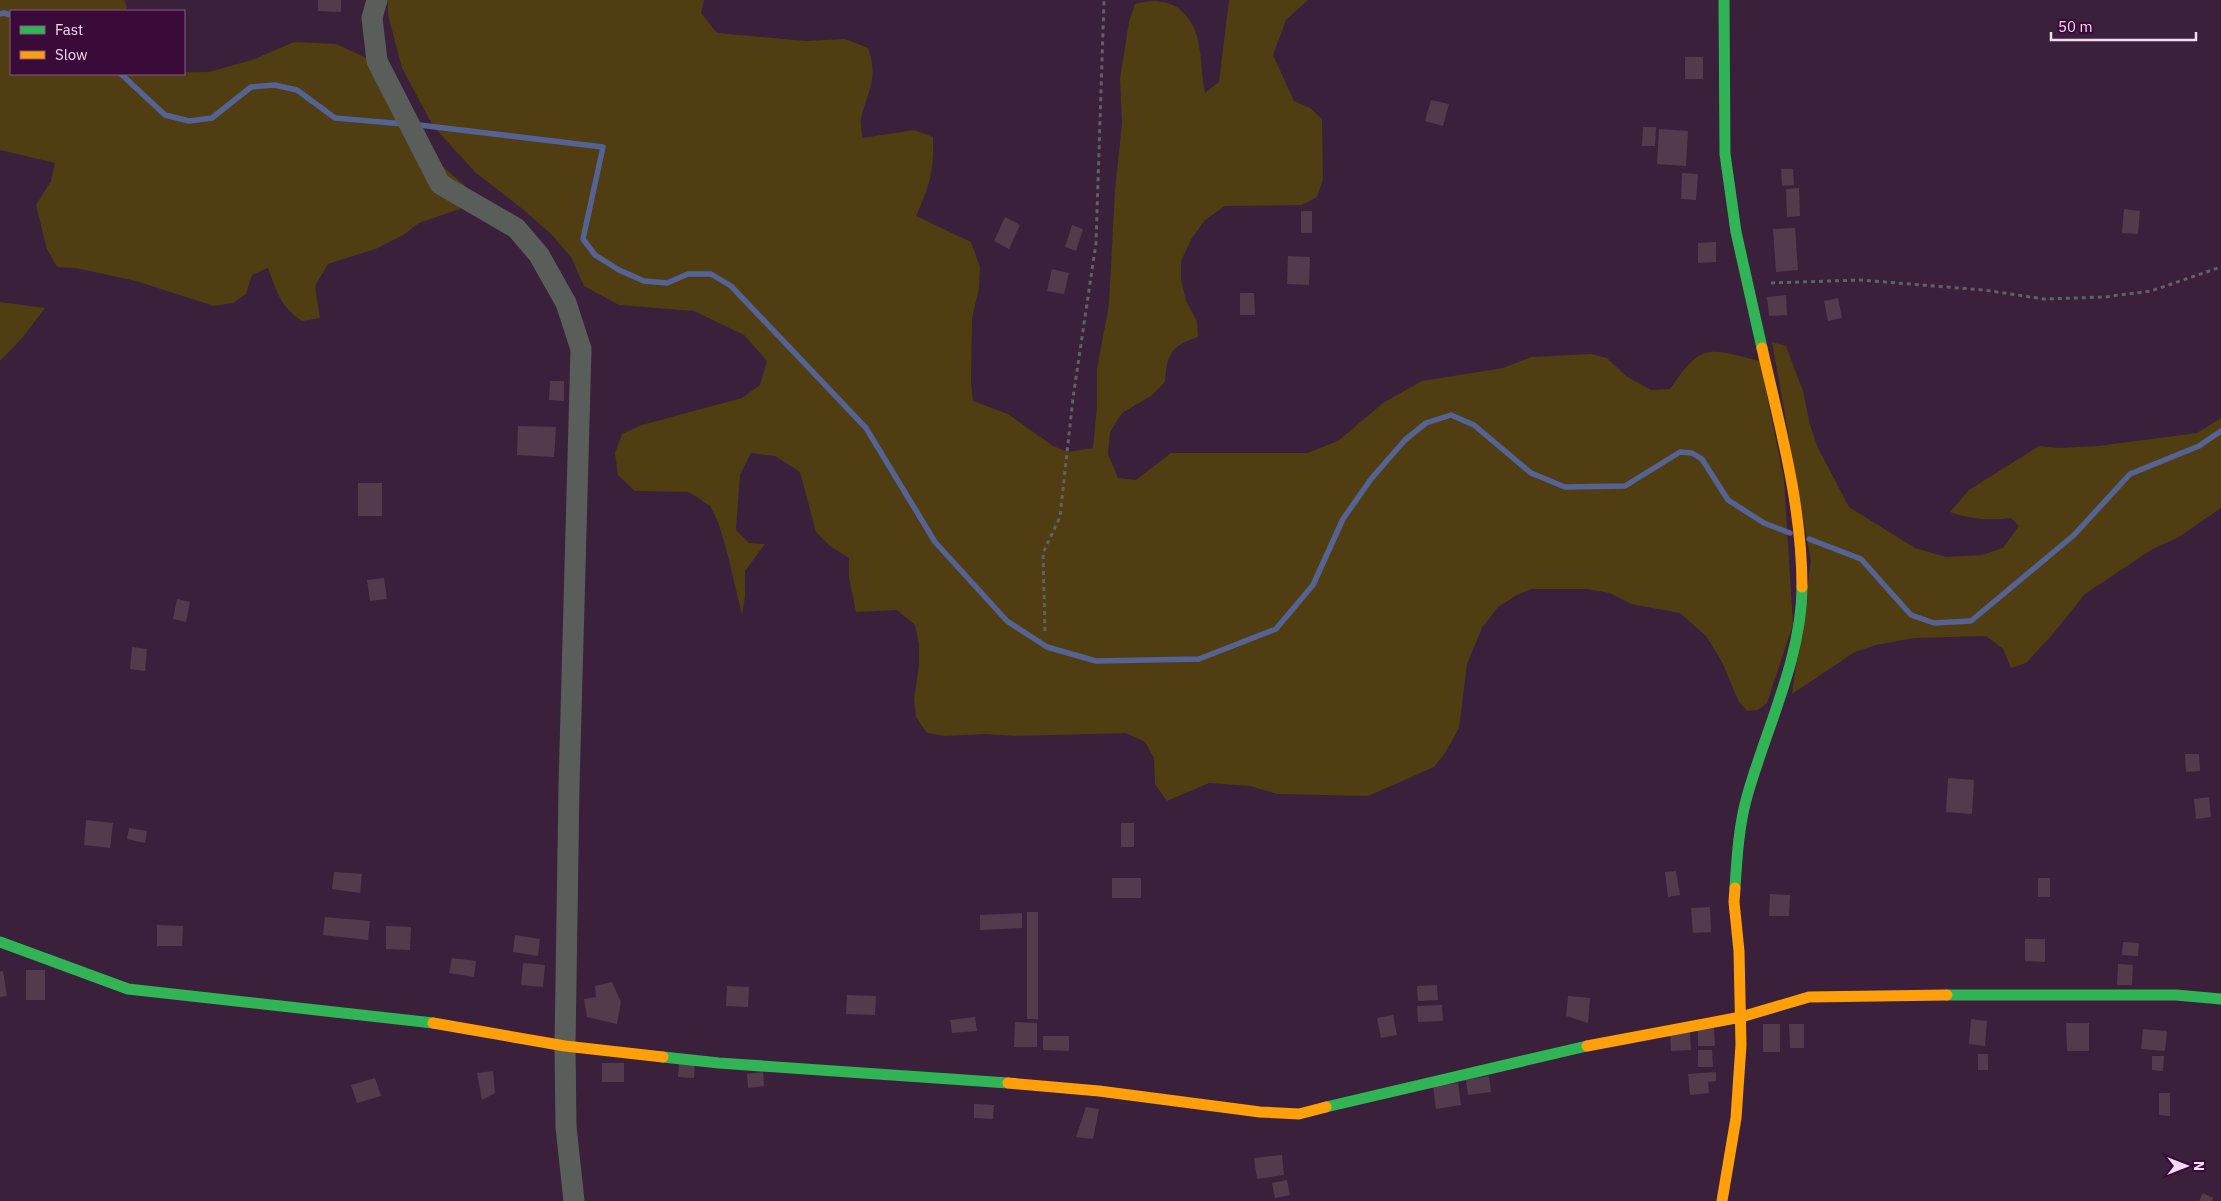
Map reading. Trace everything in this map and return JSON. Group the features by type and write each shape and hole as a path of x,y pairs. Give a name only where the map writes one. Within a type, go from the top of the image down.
{"street":[{"path":"377,0 372,18 377,61 440,184 516,228 539,256 566,303 581,349 569,786 565,1046 566,1127 574,1201"},
{"path":"1722,1201 1736,1118 1741,1017 1740,951 1734,902 1737,854 1747,795 1793,652 1802,607 1802,562 1795,494 1736,232 1725,154 1724,0"},
{"path":"0,942 128,989 445,1024 565,1046 719,1064 921,1076 1099,1091 1260,1112 1299,1114 1577,1048 1741,1017 1809,997 2019,994 2176,995 2221,999"}],"path":[{"path":"1045,631 1043,553 1060,517 1073,398 1096,243 1104,0"},
{"path":"1748,284 1860,280 1984,290 2044,299 2105,297 2151,291 2221,267"}],"shaded area":[{"path":"0,0 124,0 126,10 10,10 10,75 185,75 185,72 209,72 252,60 294,42 336,44 386,67 429,155 483,201 419,223 403,235 378,248 328,264 315,286 320,318 302,321 284,304 268,268 252,275 246,294 233,303 214,306 136,281 76,268 57,267 47,249 36,205 51,181 55,163 0,150"},
{"path":"388,0 704,0 701,13 717,33 806,41 845,39 868,48 873,68 871,84 861,118 862,138 914,130 933,137 933,160 930,178 925,196 916,216 971,242 980,267 979,288 972,318 971,382 973,401 1008,414 1053,446 1068,452 1093,448 1097,407 1097,369 1109,304 1115,190 1122,123 1120,78 1129,22 1135,4 1152,1 1163,2 1173,5 1187,16 1197,36 1205,93 1219,82 1229,0 1308,0 1286,20 1273,55 1294,101 1310,108 1322,119 1323,179 1317,197 1302,205 1225,206 1205,220 1192,238 1181,261 1181,279 1186,301 1197,321 1198,337 1176,348 1169,358 1165,382 1151,396 1122,413 1110,432 1108,454 1118,478 1136,480 1171,453 1307,453 1338,441 1383,403 1422,381 1503,368 1531,357 1591,354 1607,358 1626,376 1651,390 1670,389 1690,363 1708,352 1729,353 1760,361 1784,480 1793,624 1767,703 1758,710 1747,711 1739,702 1722,662 1706,636 1680,613 1631,604 1610,593 1587,589 1531,589 1498,607 1482,628 1467,664 1459,728 1445,753 1434,767 1368,796 1277,794 1250,786 1209,783 1167,801 1155,784 1154,758 1145,742 1126,733 945,736 927,733 916,717 914,699 919,665 919,644 915,625 897,610 856,612 849,577 849,558 830,546 816,532 800,472 775,456 751,453 740,475 736,530 749,543 765,544 745,571 745,597 742,615 726,548 718,522 710,506 689,492 635,491 618,475 615,453 622,434 642,425 742,398 760,385 767,361 744,335 694,311 619,305 584,286 571,257 552,235 525,211 476,173 433,126 402,68 388,15"},
{"path":"0,302 45,308 23,337 0,361"},
{"path":"1772,342 1786,346 1803,391 1810,425 1818,448 1849,507 1915,548 1946,557 1982,555 2003,548 2019,526 2011,518 1980,519 1950,512 1969,490 2039,446 2059,448 2098,446 2197,433 2221,418 2221,508 2179,537 2151,550 2085,594 2052,635 2026,663 2011,668 2003,649 1986,636 1914,638 1876,645 1855,652 1792,694 1811,561"}],"building":[{"path":"318,0 341,0 341,12 318,11"},
{"path":"1685,57 1703,57 1703,79 1685,79"},
{"path":"1431,100 1449,104 1443,126 1425,121"},
{"path":"1643,127 1656,127 1655,146 1642,146"},
{"path":"1659,129 1688,131 1686,166 1657,164"},
{"path":"1781,169 1793,169 1794,185 1782,186"},
{"path":"1682,173 1698,174 1696,200 1681,199"},
{"path":"1799,188 1800,216 1787,217 1786,189"},
{"path":"2124,209 2140,211 2138,234 2122,233"},
{"path":"1301,211 1312,211 1312,233 1301,233"},
{"path":"1005,217 1020,225 1009,249 994,241"},
{"path":"1072,225 1083,229 1076,251 1065,247"},
{"path":"1795,228 1798,270 1776,272 1773,229"},
{"path":"1716,242 1716,262 1698,263 1698,243"},
{"path":"1288,256 1310,257 1309,285 1287,284"},
{"path":"1052,269 1069,273 1064,294 1047,291"},
{"path":"1240,293 1254,293 1255,315 1240,315"},
{"path":"1786,295 1787,315 1769,316 1767,297"},
{"path":"1838,298 1842,318 1828,321 1824,301"},
{"path":"550,381 564,381 564,401 549,400"},
{"path":"518,426 556,427 554,457 517,455"},
{"path":"358,483 382,483 382,516 358,516"},
{"path":"384,578 387,599 370,601 367,580"},
{"path":"177,599 190,602 186,622 173,619"},
{"path":"132,647 147,649 145,671 130,669"},
{"path":"2185,754 2199,754 2200,771 2186,772"},
{"path":"1948,778 1974,780 1972,814 1946,812"},
{"path":"2209,797 2211,817 2196,819 2194,799"},
{"path":"86,820 113,823 110,848 84,845"},
{"path":"1121,823 1134,823 1134,847 1121,847"},
{"path":"129,828 147,831 145,843 127,839"},
{"path":"1676,871 1680,895 1668,897 1665,872"},
{"path":"334,872 362,874 360,893 332,889"},
{"path":"1112,878 1141,878 1141,898 1112,898"},
{"path":"2038,878 2050,878 2050,897 2038,897"},
{"path":"1770,894 1790,895 1789,916 1769,916"},
{"path":"1710,907 1711,932 1693,933 1691,908"},
{"path":"1027,912 1038,912 1038,1019 1027,1019"},
{"path":"1022,913 1022,928 980,930 980,915"},
{"path":"325,917 370,921 368,940 323,935"},
{"path":"157,925 183,926 182,946 157,946"},
{"path":"386,926 411,927 410,950 386,949"},
{"path":"515,935 540,939 538,956 513,952"},
{"path":"2025,939 2045,939 2045,962 2025,961"},
{"path":"2123,942 2139,943 2138,956 2122,955"},
{"path":"452,958 476,961 474,977 449,973"},
{"path":"523,963 545,965 543,987 521,985"},
{"path":"2118,964 2133,965 2132,985 2117,985"},
{"path":"26,970 45,970 45,1000 26,1000"},
{"path":"3,971 7,996 0,997 0,972"},
{"path":"612,982 621,1002 617,1024 587,1017 584,999 596,997 595,986"},
{"path":"1437,985 1438,1000 1418,1001 1417,986"},
{"path":"727,986 749,987 748,1007 726,1006"},
{"path":"847,995 876,996 875,1015 846,1014"},
{"path":"1568,996 1590,998 1588,1023 1566,1016"},
{"path":"1442,1005 1443,1021 1418,1022 1417,1006"},
{"path":"1393,1015 1397,1035 1381,1038 1377,1018"},
{"path":"975,1017 977,1031 952,1033 950,1020"},
{"path":"1971,1019 1987,1021 1985,1046 1969,1044"},
{"path":"1015,1022 1037,1023 1037,1047 1014,1047"},
{"path":"2066,1023 2089,1023 2089,1051 2067,1051"},
{"path":"1763,1024 1780,1024 1780,1052 1763,1052"},
{"path":"1789,1024 1804,1024 1804,1048 1790,1048"},
{"path":"1714,1028 1715,1046 1698,1046 1698,1029"},
{"path":"2143,1029 2167,1031 2165,1051 2141,1049"},
{"path":"1690,1032 1691,1050 1671,1051 1670,1033"},
{"path":"1043,1036 1069,1036 1069,1051 1043,1050"},
{"path":"1698,1050 1712,1050 1713,1067 1698,1067"},
{"path":"1978,1054 1988,1054 1988,1070 1978,1070"},
{"path":"2152,1056 2164,1056 2163,1071 2152,1070"},
{"path":"602,1063 624,1063 624,1082 602,1082"},
{"path":"679,1063 695,1064 694,1078 678,1077"},
{"path":"493,1071 495,1093 482,1100 477,1073"},
{"path":"763,1072 764,1086 748,1088 747,1074"},
{"path":"1716,1072 1716,1081 1708,1082 1709,1093 1690,1095 1688,1074"},
{"path":"1489,1076 1491,1092 1468,1095 1466,1080"},
{"path":"375,1078 381,1096 357,1103 351,1085"},
{"path":"1458,1083 1461,1105 1436,1109 1433,1086"},
{"path":"2159,1093 2170,1093 2170,1116 2159,1115"},
{"path":"974,1104 994,1105 993,1119 974,1118"},
{"path":"1086,1107 1099,1109 1093,1139 1076,1137"},
{"path":"1282,1155 1284,1175 1257,1179 1254,1158"},
{"path":"1287,1180 1290,1195 1275,1198 1272,1183"},
{"path":"2203,1193 2213,1198 2212,1201 2199,1201"}],"waterway":[{"path":"0,14 10,15"},
{"path":"122,75 165,115 189,121 212,118 251,87 274,85 297,90 335,118 404,124"},
{"path":"419,125 603,147 583,239 595,255 619,270 644,281 667,283 688,274 711,274 731,286 866,428 935,542 1007,621 1047,647 1096,661 1199,659 1276,629 1313,585 1343,519 1371,479 1405,440 1426,423 1451,415 1474,425 1531,473 1565,487 1625,486 1680,452 1692,453 1702,459 1728,500 1764,523 1790,533"},
{"path":"1809,539 1861,559 1911,615 1934,623 1971,621 2074,535 2130,474 2199,446 2221,431"}],"traffic: fast":[{"path":"1724,0 1725,154 1736,232 1762,348"},
{"path":"1735,888 1742,816 1790,665 1796,639 1802,587"},
{"path":"0,942 128,989 433,1023"},
{"path":"1947,995 2176,995 2221,999"},
{"path":"1326,1107 1587,1046"},
{"path":"663,1057 719,1063 1008,1083"}],"traffic: slow":[{"path":"1762,348 1789,467 1798,527 1802,587"},
{"path":"1722,1201 1736,1118 1741,1045 1739,951 1734,902 1735,888"},
{"path":"1587,1046 1741,1017 1809,997 1947,995"},
{"path":"433,1023 565,1046 663,1057"},
{"path":"1008,1083 1099,1091 1260,1112 1299,1114 1326,1107"}]}
